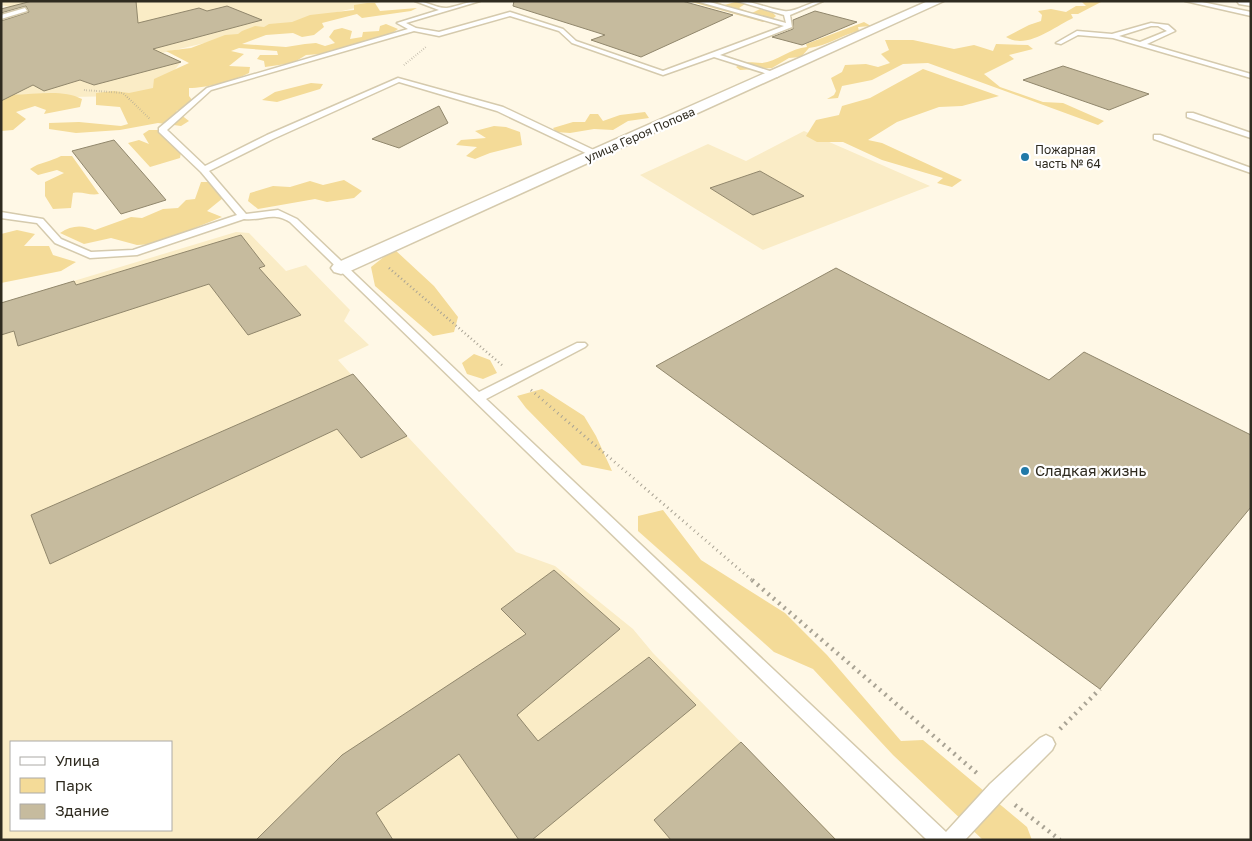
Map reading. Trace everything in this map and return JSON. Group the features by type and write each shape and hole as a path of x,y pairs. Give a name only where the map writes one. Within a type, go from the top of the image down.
{"street":[{"name":"улица Героя Попова","path":"341,268 938,1"},
{"path":"1243,1 1251,3"}],"lane":[{"path":"418,1 445,10"},
{"path":"477,1 400,23 414,29 439,34 490,18 510,14 561,30 574,42 663,73 790,26"},
{"path":"699,1 790,26"},
{"path":"740,1 787,14 820,1"},
{"path":"1188,1 1251,14"},
{"path":"457,7 466,10"},
{"path":"1,17 25,10"},
{"path":"787,14 790,26"},
{"path":"482,15 490,18"},
{"path":"1113,36 1146,24 1165,26 1172,31 1141,44"},
{"path":"243,216 204,170 162,130 209,89 414,29"},
{"path":"1059,44 1077,33 1113,36 1251,76"},
{"path":"714,55 777,74"},
{"path":"204,170 270,136 398,80 500,109 596,155"},
{"path":"1190,115 1251,136"},
{"path":"1157,137 1251,171"},
{"path":"1,215 40,221 58,241 90,255 134,254 243,216 256,218 278,213 292,219 341,268 941,840"},
{"path":"478,398 581,345"},
{"path":"952,840 997,791 1046,744"}],"path":[{"path":"404,66 439,34"},
{"path":"84,90 123,93 162,130"},
{"path":"373,254 997,791 1060,840"},
{"path":"1046,744 1100,688"}],"shaded area":[{"path":"1,1 385,1 162,53 181,62 161,87 122,96 19,98 1,105 59,23 25,10 1,5"},
{"path":"804,131 930,186 763,250 640,175 708,144 746,161"},
{"path":"236,232 249,233 286,271 306,265 350,310 344,321 369,345 338,360 407,436 516,552 555,566 633,629 653,653 837,840 1,840 1,303"}],"green space":[{"path":"688,1 715,1 724,5 748,2 739,8 752,13 760,9 773,13 776,16 769,22 763,22"},
{"path":"1103,1 1078,14 1071,14 1073,18 1040,36 1023,41 1006,37 1041,21 1042,15 1038,11 1051,9 1066,12 1076,6 1086,6 1082,2"},
{"path":"375,3 380,11 417,8 411,11 362,18 357,14 322,23 324,27 314,35 302,37 293,33 266,35 242,44 286,47 316,43 325,46 335,43 329,37 334,30 342,28 352,31 350,39 362,37 363,32 379,31 380,26 386,24 398,29 388,36 321,54 306,55 293,63 265,67 264,61 257,59 260,55 278,55 277,51 239,48 231,51 244,54 229,66 250,67 249,73 220,84 189,88 189,96 196,105 176,111 189,121 181,126 158,123 120,130 76,133 49,129 49,123 79,122 121,126 128,124 120,107 96,105 96,93 114,91 129,93 153,88 154,79 189,63 166,51 191,48 225,35 238,34 255,26 264,27 269,24 292,22 310,15 354,10 354,5"},
{"path":"864,22 871,26 858,27 859,31 809,48 801,57 789,58 772,68 740,70 736,67 747,63 762,63 773,60 807,47 806,44"},
{"path":"885,40 913,40 954,49 974,45 993,51 996,44 1028,45 1033,49 1009,55 1014,59 984,74 1000,87 1043,102 1063,103 1104,121 1098,125 928,63 903,64 872,80 842,86 838,98 827,99 834,95 836,91 831,78 842,72 845,65 866,64 878,67 890,63 881,54 889,50"},
{"path":"923,69 999,96 962,106 939,107 897,122 868,140 882,143 962,180 952,187 937,183 943,178 882,160 843,142 817,142 806,136 816,120 839,115 842,106 870,98"},
{"path":"311,83 323,84 320,89 277,102 262,100 275,92"},
{"path":"53,93 73,95 82,99 80,107 44,114 46,110 35,106 16,112 26,119 13,130 1,131 1,94"},
{"path":"645,112 649,118 628,121 613,130 594,129 570,133 556,132 553,128 573,122 585,122 590,114 598,114 603,121 620,115"},
{"path":"494,126 506,127 520,132 522,145 475,159 466,156 477,147 456,145 461,140 486,138 475,131"},
{"path":"149,130 158,130 172,145 182,147 180,158 150,167 128,143 139,140 149,144 143,134"},
{"path":"61,156 72,156 99,194 73,193 71,208 53,209 45,196 45,182 64,173 57,170 38,175 30,169"},
{"path":"344,180 362,191 354,198 327,202 315,199 258,209 248,201 250,193 273,186 290,187 310,181 323,185"},
{"path":"201,182 210,182 223,198 207,211 222,217 155,244 137,245 111,238 84,244 60,233 69,228 77,227 95,230 131,217 142,218 163,209 178,208 186,200 195,199"},
{"path":"17,230 35,234 24,246 49,246 53,255 76,262 61,271 1,283 1,234"},
{"path":"394,249 434,286 458,317 454,332 433,336 375,286 371,267"},
{"path":"474,354 490,360 497,373 483,379 467,374 462,363"},
{"path":"542,389 584,416 596,436 612,471 582,465 526,408 517,396"},
{"path":"663,510 701,560 785,613 827,655 901,741 923,740 1027,827 1032,840 983,840 893,755 813,669 774,652 638,531 638,516"}],"building":[{"path":"32,1 136,1 138,23 199,8 207,11 227,6 262,20 153,49 181,62 94,85 80,80 44,91 33,85 1,101 1,21 29,12 26,6 1,13 1,9"},
{"path":"514,1 682,1 733,15 641,57 591,40 605,35 513,6"},
{"path":"815,11 857,22 802,45 772,37 793,29 793,20"},
{"path":"1063,66 1149,94 1109,110 1023,80"},
{"path":"439,106 448,123 399,148 372,139"},
{"path":"114,140 166,200 121,214 72,151"},
{"path":"760,171 804,196 753,215 710,188"},
{"path":"241,235 265,266 259,268 301,315 248,335 209,284 18,346 14,331 1,335 1,303 74,281 76,285"},
{"name":"Сладкая жизнь","path":"836,268 1049,380 1084,352 1251,435 1251,507 1100,689 656,366"},
{"path":"353,374 407,436 361,458 337,429 50,564 31,515"},
{"path":"554,570 620,629 517,715 538,741 649,657 696,705 532,840 519,840 459,754 376,813 393,840 256,840 342,755 526,634 501,609"},
{"path":"741,742 836,840 671,840 654,820"}],"place":[{"name":"Пожарная часть № 64","path":"1025,157"},
{"name":"Сладкая жизнь","path":"1025,471"}]}
